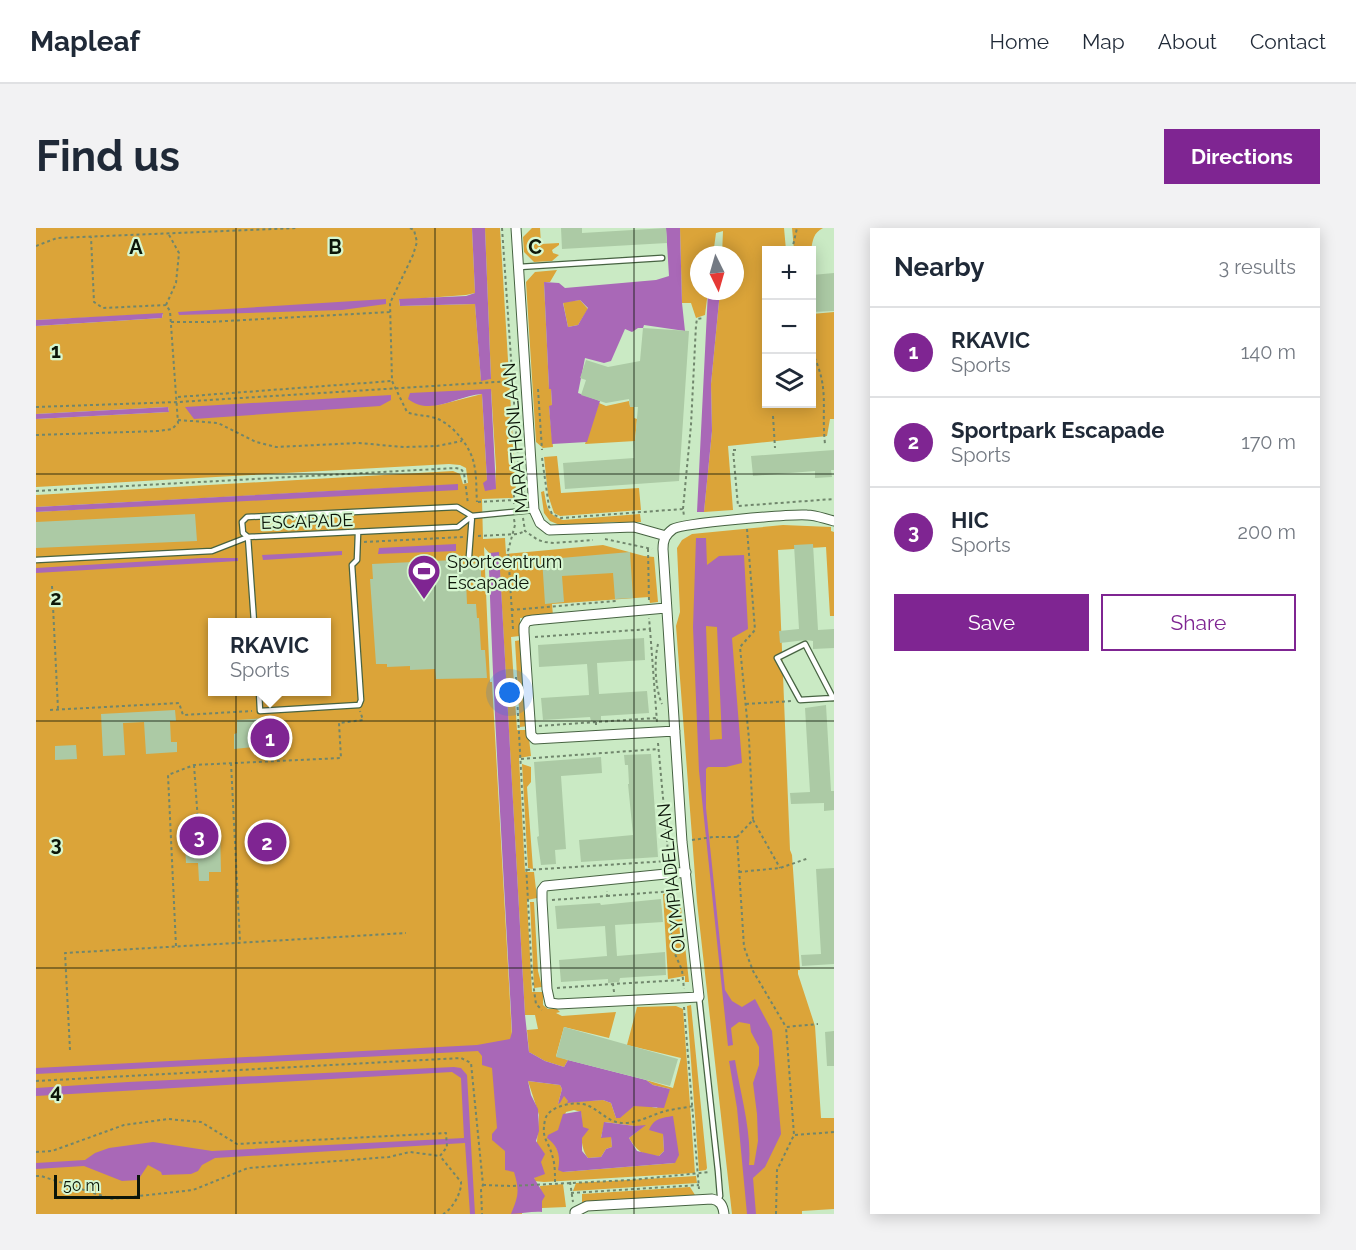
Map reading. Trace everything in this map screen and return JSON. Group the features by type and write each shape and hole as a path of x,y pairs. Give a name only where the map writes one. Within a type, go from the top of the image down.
{"street":[{"name":"MARATHONLAAN","path":"516,228 534,510 540,524 549,530 634,527 666,536"},
{"path":"666,536 674,528 684,525 746,519 808,515 834,521"},
{"name":"OLYMPIADELAAN","path":"666,536 663,549 666,608 686,872 699,997"},
{"path":"666,608 527,621 524,632 531,735 542,740 675,731"},
{"path":"686,872 545,886 542,890 542,900 547,989 550,1007 558,1004 681,1000 699,997"},
{"path":"575,1213 587,1206 718,1200"},
{"name":"OLYMPIADELAAN","path":"718,1200 723,1207 724,1214"}],"lane":[{"path":"519,267 662,258"},
{"name":"ESCAPADE","path":"472,516 457,507 248,517 242,522 243,533 248,537 358,533 458,527 472,516 534,510"},
{"path":"469,556 472,516"},
{"path":"259,696 260,711 359,705 352,565 357,560 358,533"},
{"path":"36,560 212,551 248,537 254,618"},
{"path":"805,645 833,698 800,700 777,658 805,645"},
{"name":"OLYMPIADELAAN","path":"699,997 718,1171 720,1196 718,1200"}],"path":[{"path":"36,246 57,238 297,228"},
{"path":"410,228 414,230 417,242 390,303 392,381 407,412 415,416 435,418 446,423 462,441 474,462 476,510"},
{"name":"MARATHONLAAN","path":"477,502 514,500 514,494 520,493 502,228"},
{"path":"793,246 797,228"},
{"path":"166,305 176,284 179,253 168,232"},
{"path":"91,237 94,303 103,308 166,305"},
{"path":"36,435 159,431 172,429 178,423 178,397 170,311 166,305"},
{"path":"171,322 390,312"},
{"path":"684,525 683,509 691,425 696,325 697,319 704,318"},
{"path":"813,354 822,375 825,444"},
{"path":"178,397 392,381"},
{"path":"36,407 178,402 512,381"},
{"path":"537,385 544,483 552,514 561,518 683,509"},
{"path":"773,416 775,448"},
{"path":"178,420 218,423 256,442 276,447 358,443 405,447 437,446 462,441"},
{"path":"736,450 733,450 738,506 834,499"},
{"path":"36,491 454,468 461,469 464,473 468,505"},
{"path":"746,506 755,630 740,647 753,820 780,868"},
{"path":"357,542 518,534 525,531"},
{"path":"512,534 508,551 513,629"},
{"path":"52,586 58,709"},
{"path":"512,609 626,600"},
{"path":"650,629 658,748 673,891 671,941 682,970 681,1000 684,1006 694,1106 698,1173"},
{"path":"515,672 533,990 541,1010 550,1007"},
{"path":"746,704 800,700"},
{"path":"50,710 179,703 183,715 260,711"},
{"path":"176,946 168,775 194,765 341,758 339,723 363,720 359,705"},
{"path":"531,727 596,722"},
{"path":"520,759 658,748"},
{"path":"231,763 240,942"},
{"path":"194,765 198,822"},
{"path":"753,820 737,837 744,947 753,971 786,1027 794,1135 777,1170 776,1214"},
{"path":"703,838 737,837"},
{"path":"738,872 780,868 809,858"},
{"path":"527,870 669,861"},
{"path":"607,879 607,896"},
{"path":"528,901 673,891"},
{"path":"70,1050 65,952 406,933"},
{"path":"547,989 683,980"},
{"path":"613,984 614,1001"},
{"path":"786,1027 818,1024"},
{"path":"36,1081 460,1058 471,1063 483,1185 481,1189 482,1214"},
{"path":"555,1183 552,1154 544,1139 545,1118 556,1108 588,1105 610,1121 625,1123 645,1119 661,1112 694,1106"},
{"path":"36,1152 52,1151 124,1125 168,1119 201,1122 237,1144 446,1133 447,1147 441,1156"},
{"path":"794,1135 834,1132"},
{"path":"36,1176 112,1199 193,1190 248,1168 389,1157 410,1152 441,1156 461,1182 462,1187 449,1212 443,1214"},
{"path":"483,1185 511,1186 631,1180 718,1171"},
{"path":"570,1182 575,1213"},
{"path":"571,1193 699,1185"}],"shaded area":[{"path":"36,228 472,228 475,293 399,300 400,306 475,304 481,380 491,379 485,228 500,228 516,492 512,492 513,498 482,499 483,539 505,538 506,554 603,545 654,557 658,602 650,603 649,597 552,604 553,616 520,618 520,636 511,637 517,730 528,730 531,756 519,758 525,872 534,872 537,898 527,900 532,992 543,992 543,1005 548,1009 557,1009 560,1012 556,1013 562,1016 616,1012 609,1038 564,1027 556,1056 568,1060 564,1067 545,1061 529,1052 527,1030 538,1029 535,1015 525,1015 499,554 489,553 484,547 522,1214 36,1214 36,512 427,489 447,485 36,507 36,495 453,471 460,474 463,484 468,483 466,468 449,464 36,487 36,419 169,412 168,407 36,414 36,326 162,318 163,314 36,320","holes":["491,389 496,468 495,489 487,480 482,394 435,406"]},
{"path":"472,228 485,228 491,379 481,381 475,304 400,306 399,299 466,296 475,293"},
{"path":"532,228 540,228 541,244 559,243 552,250 553,253 559,255 552,261 534,262 524,252 523,237"},
{"path":"666,228 680,228 685,331 644,325 643,328 632,332 625,329 611,361 604,363 585,358 578,393 600,401 587,442 552,444 549,406 552,405 551,389 549,389 544,282 559,283 565,288 656,280 669,276","holes":["580,300 588,308 578,325 568,327 563,303"]},
{"path":"680,228 784,228 786,246 762,246 762,408 816,408 816,314 834,312 834,419 830,419 827,436 728,446 733,510 704,512 712,431 711,384 719,300 744,300 744,246 722,246 723,231 716,233 714,246 690,246 690,300 707,300 705,315 696,318 691,303 682,303"},
{"path":"792,228 823,228 815,235 812,246 794,246"},
{"path":"557,270 550,282 544,282 553,447 543,448 536,442 526,282 535,272"},
{"path":"386,299 386,304 342,310 179,315 178,312"},
{"path":"580,300 588,309 578,325 568,327 563,302"},
{"path":"708,300 719,300 711,384 712,431 704,512 697,512"},
{"path":"163,313 162,318 36,326 36,320"},
{"path":"491,389 496,489 485,491 483,483 487,480 482,394 435,406 417,404 408,399 410,393"},
{"path":"391,395 391,400 380,406 194,419 185,407"},
{"path":"629,401 630,406 634,407 634,418 637,419 635,441 585,444 599,403 606,406"},
{"path":"168,407 169,412 36,419 36,414"},
{"path":"557,456 561,493 639,488 641,510 560,516 554,513 548,495 544,457"},
{"path":"458,484 458,490 36,512 36,507"},
{"path":"544,491 550,512 563,520 640,514 641,522 562,526 550,521 544,513 541,492"},
{"path":"783,525 831,527 831,531 834,532 834,616 830,616 826,547 778,550 790,850 800,970 798,974 815,1026 821,1118 834,1118 834,1209 802,1211 802,1214 732,1214 697,902 676,626 680,612 677,548 682,540 692,534"},
{"path":"696,538 706,538 707,565 719,556 744,555 748,629 732,638 742,763 706,769 706,808 725,990 732,1001 742,1007 755,999 772,1031 781,1134 765,1167 753,1178 756,1214 747,1214 737,1108 729,1061 735,1060 747,1126 749,1165 754,1165 758,1141 753,1083 759,1065 759,1047 751,1032 750,1024 739,1022 731,1028 733,1045 728,1046 699,771 693,627","holes":["706,626 717,627 722,739 710,740"]},
{"path":"456,544 456,551 378,554 379,548"},
{"path":"342,551 342,555 263,560 262,555"},
{"path":"499,552 529,1052 545,1061 564,1067 568,1060 646,1080 653,1085 670,1089 664,1108 634,1106 620,1118 616,1118 611,1103 603,1100 567,1103 564,1096 558,1104 562,1089 560,1085 528,1081 531,1095 538,1109 539,1131 536,1141 545,1154 541,1162 545,1174 534,1178 545,1196 542,1201 542,1212 511,1214 517,1198 517,1184 514,1172 505,1170 505,1151 492,1140 492,1134 497,1128 492,1068 482,1065 482,1056 478,1051 36,1074 36,1068 477,1045 510,1039 512,1032 489,569 489,553"},
{"path":"238,558 238,561 36,573 36,568"},
{"path":"521,640 528,726 520,727 515,641"},
{"path":"522,764 531,767 531,782 527,787 533,869 528,868"},
{"path":"669,893 671,907 681,908 689,982 685,982 685,976 668,979 663,894"},
{"path":"530,902 534,902 538,971 542,987 534,988"},
{"path":"691,1005 707,1168 699,1171 687,1006"},
{"path":"676,1006 683,1009 695,1173 534,1181 539,1115 528,1081 560,1085 562,1089 558,1104 564,1095 569,1102 603,1100 611,1103 616,1118 635,1106 657,1108 670,1089 653,1085 646,1080 673,1088 681,1058 627,1045 637,1007","holes":["574,1110 581,1112 582,1142 588,1158 601,1157 606,1149 612,1147 611,1137 601,1137 605,1122 644,1126 629,1138 638,1150 648,1155 659,1156 664,1151 663,1134 675,1163 563,1172 555,1144 566,1112"]},
{"path":"461,1068 467,1075 475,1214 470,1214 465,1143 215,1158 191,1174 162,1175 161,1172 148,1165 138,1180 122,1181 84,1166 36,1169 36,1163 85,1160 109,1148 153,1142 212,1151 464,1138 461,1078 452,1072 36,1096 36,1088"},
{"path":"581,1111 583,1127 589,1129 582,1138 582,1151 588,1158 601,1157 606,1149 612,1147 611,1137 601,1138 604,1122 646,1125 629,1138 637,1151 659,1156 664,1151 663,1134 649,1130 656,1121 673,1116 679,1155 675,1163 563,1172 558,1170 558,1152 547,1138 548,1135 558,1130 563,1114"},
{"path":"696,1176 697,1183 573,1191 576,1183"},
{"path":"563,1184 566,1207 542,1208 540,1186"},
{"path":"690,1187 695,1195 582,1202 582,1194"}],"building":[{"path":"561,228 582,228 582,233 666,228 667,243 562,249"},
{"path":"834,273 834,311 816,312 816,275"},
{"path":"643,328 689,331 679,481 565,489 563,463 634,458 633,441 635,441 638,407 630,407 629,399 606,403 581,395 586,380 580,378 586,360 608,367 640,361"},
{"path":"834,450 832,477 815,478 815,471 753,476 751,456"},
{"path":"195,514 197,541 36,548 36,522"},
{"path":"813,544 818,630 834,629 834,648 813,649 813,641 806,640 780,643 779,631 799,629 794,545"},
{"path":"630,552 633,598 615,599 613,573 562,576 564,602 545,604 542,558"},
{"path":"454,560 454,565 481,563 481,579 466,580 467,604 476,604 481,650 485,650 487,678 436,679 435,669 410,670 410,666 387,667 387,664 376,664 370,579 373,579 372,564"},
{"path":"644,638 645,660 597,663 598,680 599,694 647,691 649,713 601,716 601,720 591,721 590,717 543,720 541,698 589,695 588,677 587,664 539,667 538,645"},
{"path":"826,705 834,810 824,811 824,803 791,804 790,793 810,792 805,708"},
{"path":"175,710 176,721 170,721 171,742 177,742 177,752 146,754 144,722 123,723 125,755 103,756 101,714"},
{"path":"266,718 266,723 284,722 285,744 234,749 237,720"},
{"path":"76,745 77,759 55,760 55,746"},
{"path":"651,754 658,857 581,862 579,840 633,835 628,765 625,765 624,755"},
{"path":"601,757 602,773 561,776 566,849 555,850 556,864 541,865 537,837 539,836 534,762"},
{"path":"220,826 221,872 209,872 209,881 199,881 198,863 186,863 184,828"},
{"path":"834,868 834,964 802,966 801,955 821,954 816,869"},
{"path":"661,899 663,922 615,925 616,942 617,956 665,952 666,975 620,978 619,982 608,983 608,979 561,982 559,960 607,956 605,926 557,929 555,906 600,903 601,905"},
{"path":"564,1027 678,1059 670,1086 556,1057"},
{"path":"834,1031 834,1066 827,1066 825,1032"}],"place":[{"name":"Sportcentrum Escapade","path":"424,600"},
{"name":"RKAVIC","path":"270,738"},
{"name":"HIC","path":"199,836"},
{"name":"Sportpark Escapade","path":"267,842"}]}
